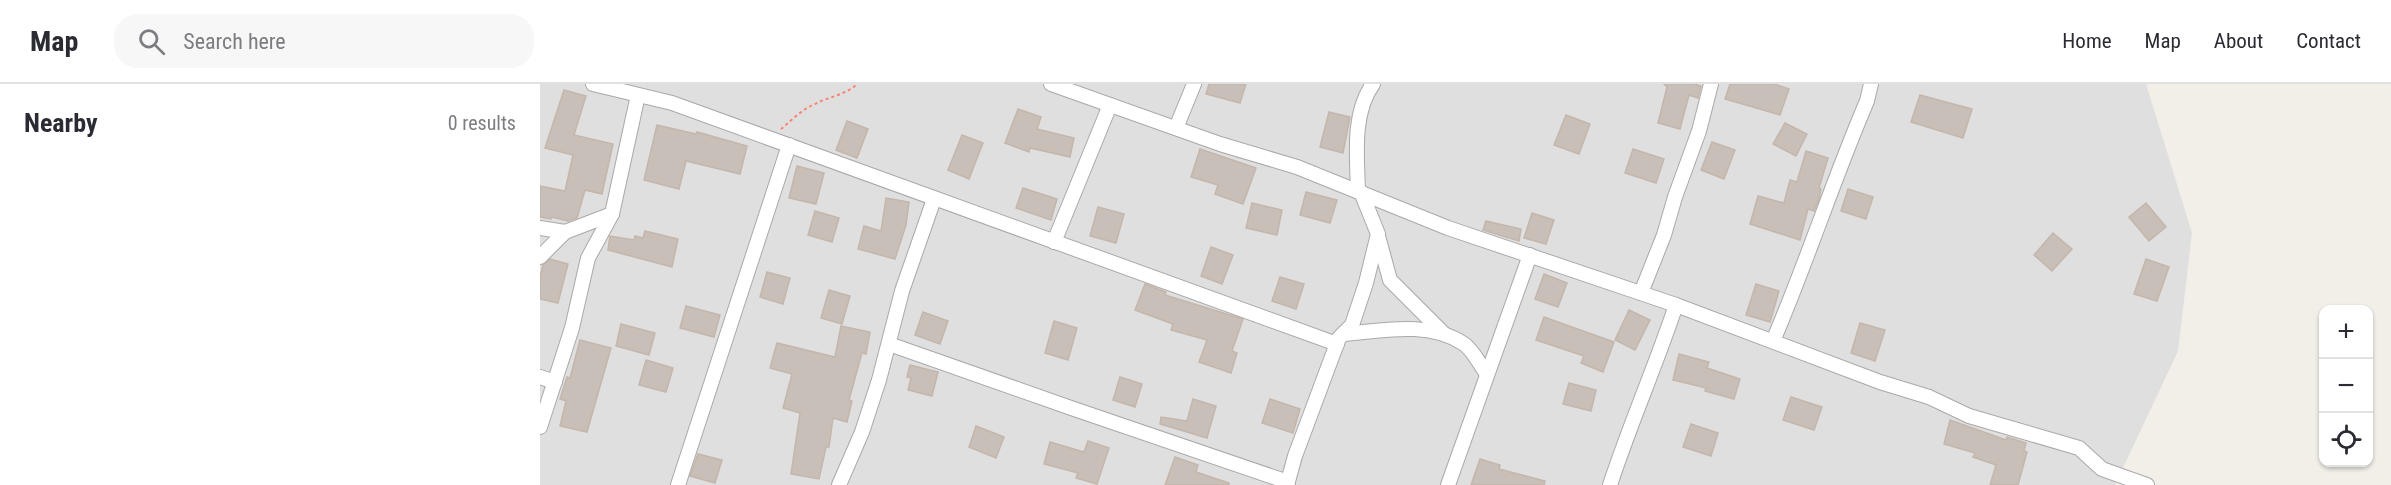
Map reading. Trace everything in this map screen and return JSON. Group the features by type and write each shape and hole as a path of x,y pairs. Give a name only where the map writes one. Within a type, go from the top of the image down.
{"street":[{"path":"593,84 672,103 1054,242 1340,339 1416,328 1445,335 1465,345 1487,374"},
{"path":"1051,84 1297,167 1448,228 1676,305 1880,382 1929,397 1969,416 2079,448 2102,469 2146,485"},
{"path":"1176,128 1194,84"},
{"path":"1373,84 1363,97 1359,120 1357,155 1360,191 1378,234 1390,280 1445,335"},
{"path":"1641,293 1664,235 1675,196 1699,131 1711,84"},
{"path":"1773,341 1798,285 1824,209 1867,101 1871,84"},
{"path":"540,428 572,328 588,258 612,214 638,95"},
{"path":"1054,242 1110,105"},
{"path":"678,485 789,145"},
{"path":"855,485 840,483 862,432 902,291 934,199"},
{"path":"540,257 565,232 612,214"},
{"path":"540,228 565,232"},
{"path":"888,344 1288,483 1340,339 1352,325 1366,283 1378,234"},
{"path":"1448,485 1530,255"},
{"path":"1610,485 1631,421 1659,355 1676,305"},
{"path":"540,377 555,382"}],"path":[{"path":"770,138 809,106 828,97 850,91 857,84"}],"shaded area":[{"path":"540,84 2146,84 2192,233 2178,351 2115,485 540,485"}],"building":[{"path":"1209,84 1246,84 1240,103 1206,94"},
{"path":"1664,84 1701,86 1698,98 1689,95 1680,129 1658,123 1667,87"},
{"path":"1730,84 1774,84 1789,89 1780,115 1725,99"},
{"path":"564,90 586,96 574,135 613,144 602,194 585,190 577,218 568,221 540,217 540,186 565,191 573,155 545,148"},
{"path":"1920,95 1972,109 1963,138 1911,122"},
{"path":"1018,109 1041,117 1037,129 1074,138 1070,157 1030,148 1029,152 1005,143"},
{"path":"1329,112 1350,117 1343,153 1320,147"},
{"path":"1566,115 1590,124 1579,154 1554,145"},
{"path":"847,121 868,129 857,158 836,150"},
{"path":"1785,123 1807,134 1796,156 1773,144"},
{"path":"657,125 696,134 697,132 747,146 740,174 686,161 679,189 644,180"},
{"path":"962,135 983,143 969,179 948,170"},
{"path":"1712,142 1735,150 1724,179 1701,170"},
{"path":"1200,149 1256,168 1243,204 1215,194 1218,185 1191,177"},
{"path":"1633,149 1664,159 1656,183 1625,173"},
{"path":"1806,151 1828,158 1819,188 1821,189 1819,199 1814,211 1808,209 1800,240 1750,224 1758,196 1784,203 1790,180 1797,182"},
{"path":"797,166 824,173 816,204 789,198"},
{"path":"1023,188 1057,199 1051,220 1016,208"},
{"path":"1848,189 1873,197 1866,219 1841,211"},
{"path":"1306,192 1337,200 1330,223 1300,215"},
{"path":"886,198 909,202 906,225 895,259 858,249 864,226 881,231"},
{"path":"1252,203 1282,210 1277,235 1246,228"},
{"path":"2146,203 2166,227 2149,241 2129,217"},
{"path":"1098,207 1124,214 1116,243 1090,236"},
{"path":"815,211 839,218 832,242 808,235"},
{"path":"1532,213 1554,220 1546,244 1524,238"},
{"path":"1486,221 1521,229 1519,241 1483,230"},
{"path":"645,231 678,239 672,267 608,250 610,236 634,240 635,236 643,238"},
{"path":"2053,233 2072,249 2052,271 2034,255"},
{"path":"1211,247 1233,255 1222,284 1201,276"},
{"path":"550,259 568,264 558,303 540,299 540,277 543,265"},
{"path":"2146,259 2169,267 2157,301 2134,294"},
{"path":"767,272 790,278 783,304 760,297"},
{"path":"1544,274 1567,283 1558,307 1535,299"},
{"path":"1280,277 1304,284 1296,309 1272,301"},
{"path":"1145,284 1166,292 1165,295 1243,319 1232,351 1237,353 1231,373 1199,362 1207,340 1171,330 1173,324 1135,310"},
{"path":"1756,284 1779,291 1770,322 1746,315"},
{"path":"829,290 850,296 842,324 821,318"},
{"path":"686,306 720,315 714,337 680,328"},
{"path":"1629,310 1650,320 1635,350 1615,340"},
{"path":"923,312 948,321 940,344 915,335"},
{"path":"1544,317 1614,342 1603,372 1581,363 1584,356 1536,340"},
{"path":"1054,321 1077,328 1068,360 1045,353"},
{"path":"1860,323 1885,330 1875,361 1851,353"},
{"path":"621,324 655,333 649,355 616,346"},
{"path":"841,326 870,332 866,354 862,353 849,400 852,401 847,422 833,418 829,447 826,447 819,479 791,474 800,413 783,408 792,374 770,368 777,343 835,357"},
{"path":"580,340 611,348 587,432 560,426 566,401 560,399 567,377 570,378"},
{"path":"1679,354 1709,362 1707,368 1740,379 1734,399 1705,391 1706,388 1673,380"},
{"path":"646,360 673,368 666,392 639,385"},
{"path":"910,365 938,372 932,396 908,390 911,378 907,377"},
{"path":"1120,377 1142,384 1135,407 1113,400"},
{"path":"1569,383 1596,390 1591,411 1563,404"},
{"path":"1791,397 1822,407 1814,430 1783,420"},
{"path":"1193,399 1216,406 1207,438 1160,424 1161,417 1187,421"},
{"path":"1270,399 1300,409 1293,433 1262,423"},
{"path":"1950,420 2006,440 2007,437 2026,443 2024,451 2027,452 2018,485 1990,485 1996,465 1973,457 1975,453 1944,444"},
{"path":"1691,424 1718,433 1711,456 1683,447"},
{"path":"976,426 1004,437 996,458 969,447"},
{"path":"1088,441 1109,448 1097,484 1076,478 1078,473 1044,464 1050,442 1084,452"},
{"path":"698,454 722,460 715,483 690,476"},
{"path":"1175,457 1198,465 1196,472 1229,483 1229,485 1165,485"},
{"path":"1480,459 1500,465 1499,469 1545,481 1544,485 1471,485"}]}
